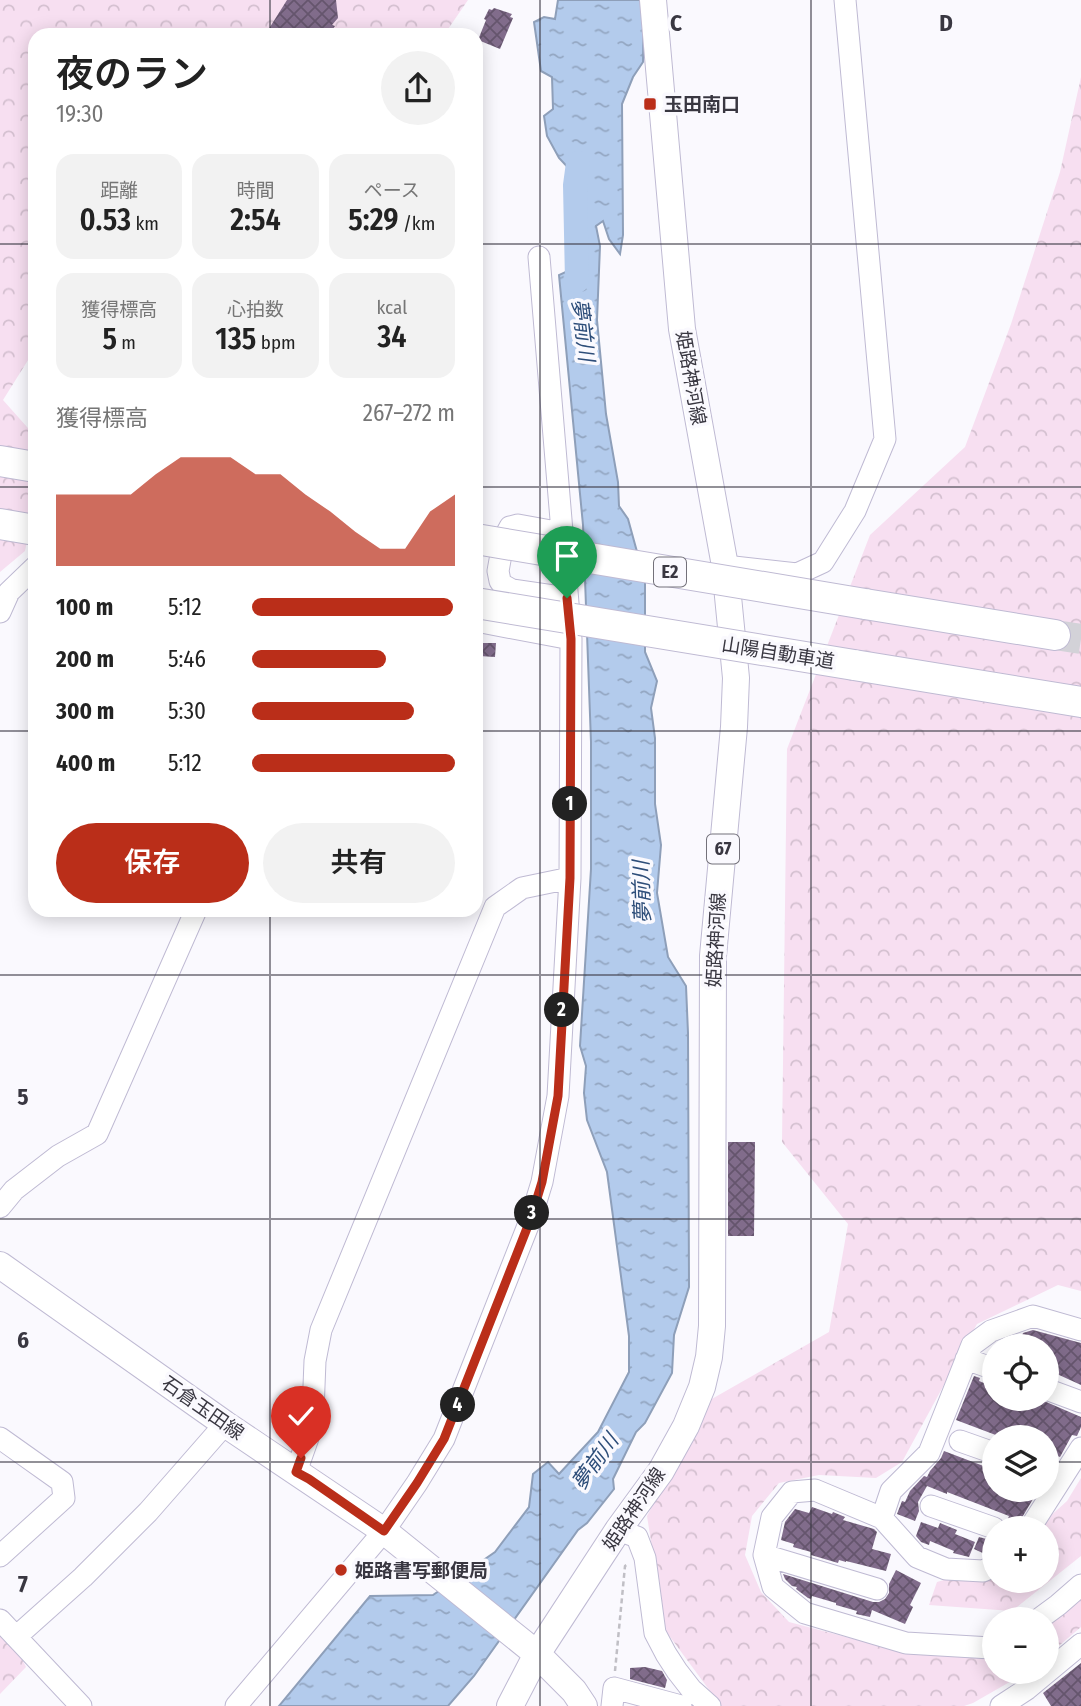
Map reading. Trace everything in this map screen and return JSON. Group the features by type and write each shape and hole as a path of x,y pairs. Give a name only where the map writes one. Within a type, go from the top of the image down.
{"highway":[{"path":"0,524 28,529"},
{"name":"E2","path":"483,541 1055,635"},
{"name":"山陽自動車道","path":"483,604 1081,702"}],"main road":[{"name":"姫路神河線","path":"510,1706 530,1648 661,1471 686,1426 702,1387 712,1326 713,956 736,678 725,566 682,329 653,0"},
{"name":"石倉玉田線","path":"0,1265 389,1535 530,1648 574,1691 584,1706"}],"street":[{"path":"725,566 797,574 823,562 855,511 885,439 845,0"},
{"path":"236,1706 389,1535 444,1439 526,1230 542,1182 558,1096 570,878 571,639 539,257"},
{"path":"562,533 518,525 510,527 504,538 498,576 503,585 512,590 567,598"},
{"path":"0,612 9,592 28,574"},
{"path":"483,622 571,639"},
{"path":"296,1472 308,1438 313,1411 321,1330 495,907 522,888 570,878"},
{"path":"0,1207 14,1190 58,1156 96,1134 193,917"},
{"path":"882,1518 891,1491 929,1454 972,1345 990,1331 1033,1316 1081,1330"},
{"path":"966,1359 982,1365"},
{"path":"1059,1394 1081,1402"},
{"path":"17,1636 83,1577 148,1512 225,1423"},
{"path":"0,1438 62,1482 64,1498 0,1556"},
{"path":"960,1441 982,1449"},
{"path":"1059,1470 1081,1448"},
{"path":"982,1571 946,1569 917,1557 882,1518 815,1490 792,1492 772,1517 764,1555 773,1587 805,1613 906,1643 982,1648"},
{"path":"931,1506 982,1524"},
{"path":"618,1530 636,1537 645,1562 655,1633 677,1671 691,1689 710,1706"},
{"path":"764,1555 877,1589"},
{"path":"1055,1607 1081,1585"},
{"path":"0,1620 81,1706"},
{"path":"1001,1706 1031,1697 1081,1644"},
{"path":"613,1697 681,1706"}],"path":[{"path":"613,1697 625,1566 631,1562 645,1562"}],"green space":[{"path":"0,0 468,0 449,28 28,28 28,360 3,400 28,428 28,536 25,551 0,572"},
{"path":"1081,77 1081,1291 1058,1285 977,1324 902,1462 876,1478 819,1475 779,1483 752,1516 745,1555 761,1592 789,1622 888,1648 982,1653 982,1684 1006,1684 964,1706 721,1706 665,1630 647,1516 710,1400 829,1332 848,1224 782,1142 787,749 870,535 965,447 1011,324 1060,172"},
{"path":"1081,1478 1081,1556 1059,1574 1059,1516 1050,1516 1067,1501"},
{"path":"982,1569 982,1593 1035,1593 1017,1607 982,1609 929,1605 937,1582"},
{"path":"1081,1598 1081,1627 1059,1646 1059,1614"},
{"path":"0,1631 13,1641 26,1667 0,1694"}],"water":[{"path":"558,0 644,0 643,62 633,77 622,104 623,235 620,254 609,239 603,221 596,226 600,246 597,320 606,414 618,482 619,506 628,519 645,581 645,652 657,681 651,708 655,738 655,804 661,845 657,893 668,957 686,986 689,1287 674,1335 672,1373 645,1423 636,1432 613,1479 614,1489 587,1523 578,1530 474,1676 448,1706 279,1706 370,1596 433,1595 495,1552 529,1507 533,1474 548,1462 559,1474 598,1432 629,1372 629,1336 607,1172 587,1120 584,1093 586,1066 580,1046 591,869 591,742 583,525 559,275 568,271 572,265 578,242 575,175 559,158 547,136 544,116 553,109 552,77 541,71 534,22 544,17 555,19"}],"building":[{"path":"287,0 336,0 338,18 332,25 335,26 334,28 269,28"},
{"path":"494,8 512,14 510,17 513,18 500,49 483,42 484,19 489,9"},
{"path":"483,643 496,643 495,657 483,656"},
{"path":"728,1142 755,1142 754,1236 728,1236"},
{"path":"1033,1330 1048,1334 1023,1334"},
{"path":"1059,1337 1081,1343 1081,1385 1059,1375"},
{"path":"974,1376 982,1382 982,1411 1059,1411 1059,1408 1081,1417 1081,1427 1077,1436 1072,1435 1060,1457 1059,1425 982,1425 982,1430 956,1420"},
{"path":"944,1451 982,1465 982,1502 1031,1502 1023,1516 1009,1516 927,1486 918,1502 919,1511 915,1521 897,1514 902,1501 905,1502 910,1491 924,1476 927,1477"},
{"path":"812,1507 832,1514 833,1512 845,1517 843,1520 874,1529 877,1532 872,1549 891,1554 886,1571 846,1561 839,1560 838,1563 811,1555 811,1552 781,1540 785,1522 795,1509 809,1513"},
{"path":"921,1522 938,1528 940,1523 957,1530 955,1534 975,1542 969,1557 953,1553 954,1551 930,1541 929,1545 921,1542 916,1536"},
{"path":"979,1537 982,1538 982,1553 974,1549"},
{"path":"896,1570 921,1583 910,1605 913,1607 905,1624 872,1610 870,1617 856,1614 857,1611 836,1603 812,1596 811,1599 808,1598 796,1589 797,1587 792,1586 783,1574 879,1602 889,1593 889,1584"},
{"path":"1081,1663 1081,1706 1051,1706 1043,1693 1054,1684 1059,1684 1059,1680"},
{"path":"645,1667 662,1671 667,1680 665,1688 630,1679 630,1668"}],"waterway":[{"name":"夢前川","path":"577,281 575,185 578,163"}],"tunnel":[{"path":"1055,635 1081,639"}],"place":[{"name":"玉田南口","path":"650,104"},
{"name":"姫路書写郵便局","path":"341,1570"}],"route":[{"path":"301,1458 296,1472 384,1531 444,1439 531,1218 542,1182 558,1096 570,878 571,639 567,598"}]}
